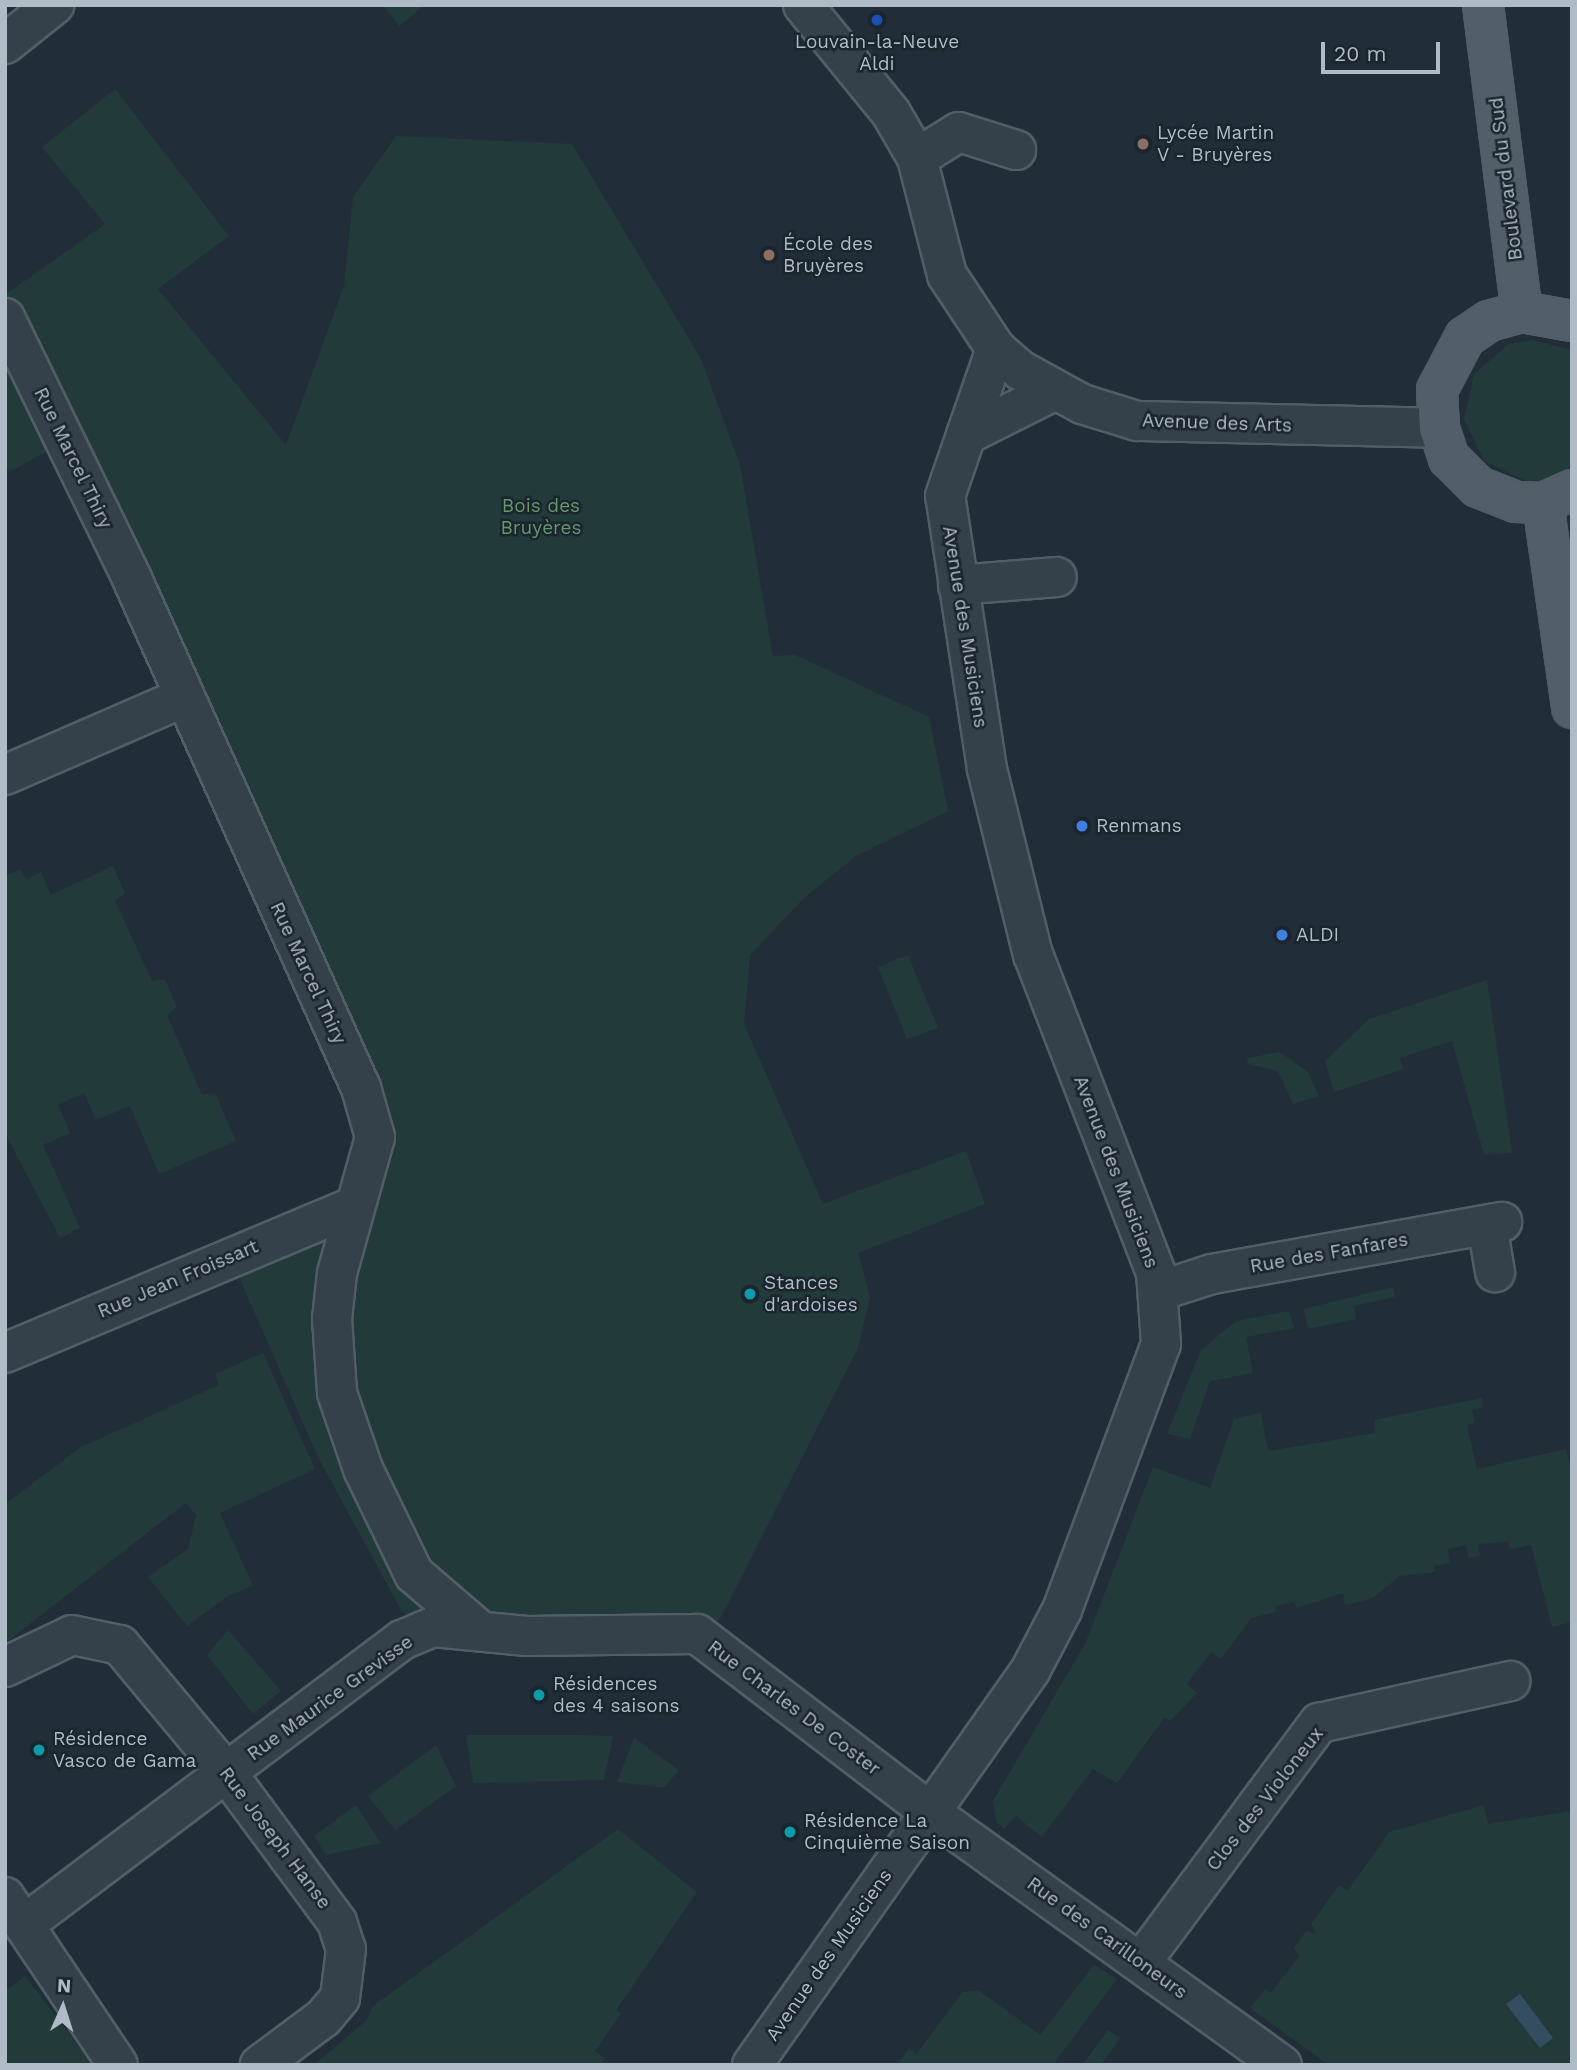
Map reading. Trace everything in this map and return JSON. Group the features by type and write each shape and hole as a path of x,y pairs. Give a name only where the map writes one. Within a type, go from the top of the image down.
{"main road":[{"name":"Boulevard du Sud","path":"1483,5 1522,312"},
{"path":"1572,321 1522,312 1481,326 1446,364 1437,390 1439,428 1450,458 1478,486 1516,502 1557,496 1572,708"}],"street":[{"path":"5,44 54,5"},
{"name":"Avenue des Arts","path":"803,5 891,113 917,158 947,275 996,349 1054,391 1137,421 1439,428"},
{"path":"917,158 959,132 1016,150"},
{"name":"Rue Marcel Thiry","path":"5,318 182,698 372,1118 373,1152 352,1207 332,1319 337,1393 349,1436 414,1574 478,1629"},
{"name":"Avenue des Musiciens","path":"752,2065 931,1812 987,1739 1062,1610 1157,1365 1159,1291 1033,955 987,769 946,496 996,349"},
{"path":"966,435 1054,391"},
{"path":"958,585 1057,577"},
{"path":"5,775 182,698"},
{"name":"Rue Jean Froissart","path":"5,1353 352,1207"},
{"name":"Rue des Fanfares","path":"1159,1291 1212,1274 1494,1224 1495,1272"},
{"name":"Rue Maurice Grevisse","path":"15,1911 226,1772 402,1640 433,1627 478,1629"},
{"name":"Rue Charles De Coster","path":"478,1629 527,1636 697,1634 931,1812"},
{"name":"Rue Joseph Hanse","path":"5,1667 72,1635 120,1645 226,1772 337,1922 346,1949 340,1998 323,2018 260,2065"},
{"name":"Clos des Violoneux","path":"1142,1961 1320,1723 1510,1681"},
{"name":"Rue des Carilloneurs","path":"931,1812 1142,1961 1282,2065"},
{"path":"15,1911 58,1983 118,2065"}],"green space":[{"path":"383,5 425,5 399,26"},
{"name":"Bois des Bruyères","path":"115,89 229,236 158,289 286,445 344,286 353,197 396,136 572,144 701,359 740,465 773,656 795,655 929,717 948,811 856,856 805,897 750,955 744,1024 823,1204 966,1151 985,1204 858,1253 870,1297 858,1348 719,1621 660,1648 446,1650 401,1610 318,1457 239,1277 364,1219 381,1156 112,517 5,295 105,224 42,147"},
{"path":"1532,340 1572,350 1572,472 1549,480 1526,481 1484,461 1464,419 1474,374 1509,344"},
{"path":"5,345 52,449 9,472 5,463"},
{"path":"113,866 125,893 115,901 152,981 165,979 177,1007 167,1015 202,1095 215,1093 236,1141 159,1174 130,1106 96,1120 84,1093 58,1105 70,1133 43,1145 80,1228 60,1238 5,1133 5,876 21,869 26,879 41,872 51,895"},
{"path":"908,955 938,1028 907,1039 878,967"},
{"path":"1487,980 1512,1153 1484,1155 1452,1041 1400,1058 1403,1069 1334,1092 1325,1061 1369,1019"},
{"path":"1280,1052 1308,1072 1319,1096 1293,1104 1278,1071 1248,1064 1247,1058"},
{"path":"1393,1287 1395,1297 1354,1306 1356,1319 1308,1329 1304,1309"},
{"path":"1289,1311 1294,1328 1246,1337 1253,1373 1210,1381 1190,1439 1167,1434 1201,1350 1236,1321"},
{"path":"263,1353 315,1469 220,1513 253,1586 228,1596 187,1626 148,1577 188,1549 196,1515 186,1503 5,1643 5,1504 81,1447 219,1385 215,1374"},
{"path":"1482,1398 1483,1407 1472,1410 1475,1423 1467,1425 1477,1469 1566,1449 1572,1472 1572,1622 1552,1627 1531,1545 1510,1549 1508,1541 1479,1544 1480,1556 1469,1558 1466,1545 1448,1549 1450,1563 1434,1566 1435,1572 1400,1576 1371,1599 1345,1605 1343,1593 1297,1608 1294,1602 1275,1606 1276,1612 1251,1618 1221,1659 1211,1652 1187,1684 1197,1693 1170,1721 1165,1717 1117,1783 1093,1769 1042,1837 1016,1816 1004,1829 997,1823 993,1801 1086,1642 1153,1467 1210,1488 1234,1419 1261,1413 1268,1451 1375,1433 1374,1420"},
{"path":"228,1630 281,1691 253,1714 207,1655"},
{"path":"466,1735 613,1736 604,1780 473,1783"},
{"path":"634,1738 679,1770 664,1788 617,1782"},
{"path":"436,1745 456,1786 395,1830 368,1796"},
{"path":"356,1805 381,1843 326,1855 314,1836"},
{"path":"1484,1805 1488,1824 1572,1811 1572,2065 1329,2065 1250,2008 1265,1989 1271,1993 1300,1955 1293,1949 1306,1931 1317,1934 1311,1924 1339,1885 1348,1891 1389,1832"},
{"path":"618,1829 697,1892 616,2010 621,2014 595,2051 605,2058 600,2065 314,2065 366,2021 373,2006"},
{"path":"1094,1965 1117,1979 1053,2065 897,2065 909,2048 917,2054 962,1992 978,1990 1040,2035"},
{"path":"25,1976 89,2060 83,2065 5,2065 5,1991"},
{"path":"1108,2030 1120,2038 1101,2065 1082,2065"}],"water":[{"path":"1520,1994 1553,2038 1540,2048 1506,2004"}],"place":[{"name":"Louvain-la-Neuve Aldi","path":"877,20"},
{"name":"Lycée Martin V - Bruyères","path":"1143,144"},
{"name":"École des Bruyères","path":"769,255"},
{"name":"Renmans","path":"1082,826"},
{"name":"ALDI","path":"1282,935"},
{"name":"Stances d'ardoises","path":"750,1294"},
{"name":"Résidences des 4 saisons","path":"539,1695"},
{"name":"Résidence Vasco de Gama","path":"39,1750"},
{"name":"Résidence La Cinquième Saison","path":"790,1832"}]}
